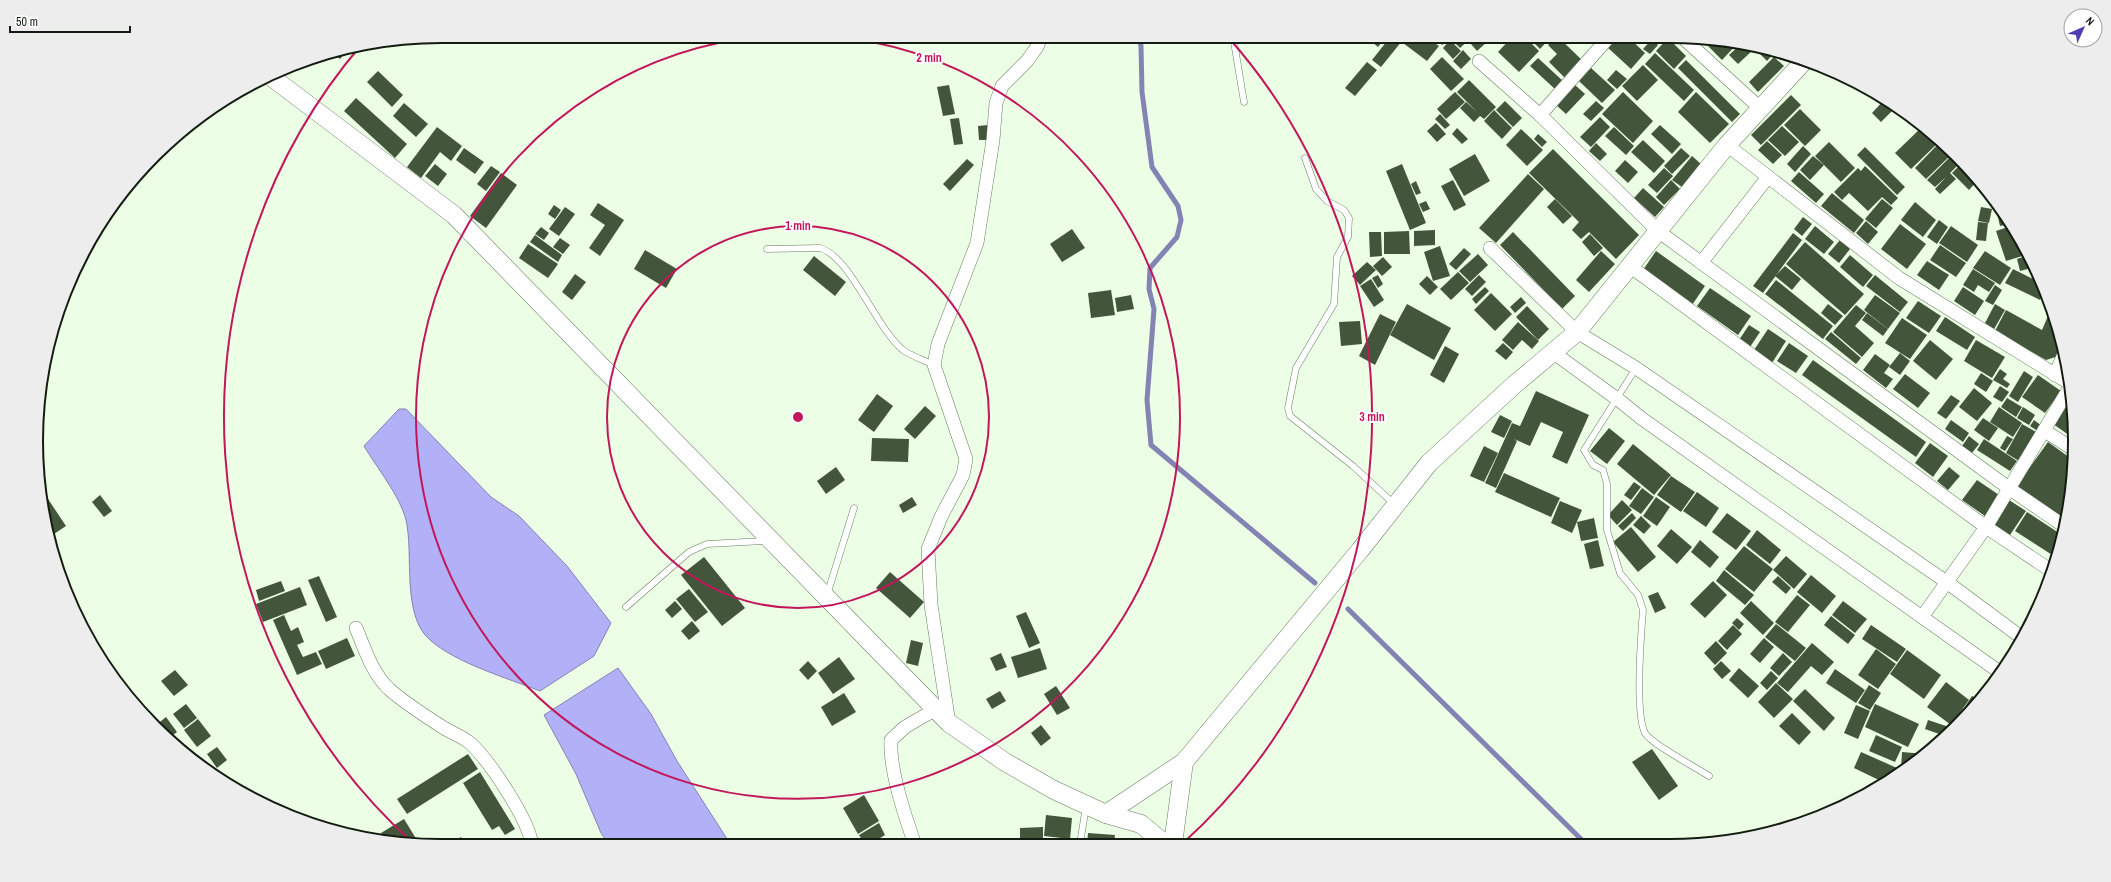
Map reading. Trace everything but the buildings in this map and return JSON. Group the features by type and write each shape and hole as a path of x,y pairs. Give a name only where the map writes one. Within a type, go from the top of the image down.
{"main road":[{"path":"1106,814 1184,762 1396,505 1429,462 1514,385 1554,353 1577,332 1631,267 1727,145 1801,65"},
{"path":"275,80 454,214 949,723 1005,762 1054,790 1106,814 1140,824 1159,839"},
{"path":"1165,839 1184,762"}],"street":[{"path":"949,723 931,605 928,549 941,517 963,475 966,459 934,365 938,344 977,243 994,140 996,103 1002,86 1027,61 1037,48 1039,43"},
{"path":"1540,116 1604,43"},
{"path":"1689,44 1761,109"},
{"path":"1479,62 1540,116 1658,231 2010,489 2059,523"},
{"path":"1727,145 1898,278 2063,380"},
{"path":"1701,263 1768,177"},
{"path":"1490,248 1577,332 1636,368 1948,583 2018,635"},
{"path":"1631,267 1986,527 2047,568"},
{"path":"1554,353 1641,418 1996,669"},
{"path":"2055,375 2060,363"},
{"path":"1922,617 1948,583 1986,527 2065,395"},
{"path":"2045,431 2068,446"},
{"path":"356,628 370,664 388,688 411,707 469,742 488,763 520,814 532,839"},
{"path":"913,839 905,816 890,751 891,740 905,727 936,709"}],"lane":[{"path":"1234,43 1244,102"},
{"path":"1305,158 1316,189 1327,200 1344,210 1349,218 1348,237 1337,257 1334,304 1296,368 1288,408 1290,416 1353,466 1396,505"},
{"path":"767,249 820,248 829,250 840,261 884,330 904,351 934,365"},
{"path":"1636,368 1584,450 1593,465 1602,470 1607,484 1606,530 1620,573 1638,595 1642,610 1640,713 1645,734 1709,776"},
{"path":"826,597 854,508"},
{"path":"626,607 689,552 707,544 772,540"},
{"path":"1081,839 1087,805"}],"water":[{"path":"399,409 406,409 491,497 519,516 567,566 611,623 594,656 540,691 482,669 454,656 430,640 421,629 415,615 412,600 406,520 394,492 364,446"},
{"path":"618,668 651,714 677,761 727,839 605,839 601,833 576,774 544,715"}],"waterway":[{"path":"1140,43 1142,92 1152,167 1178,206 1181,220 1177,237 1150,268 1149,289 1154,309 1147,400 1151,445 1315,583"},
{"path":"1348,609 1581,839"}]}
